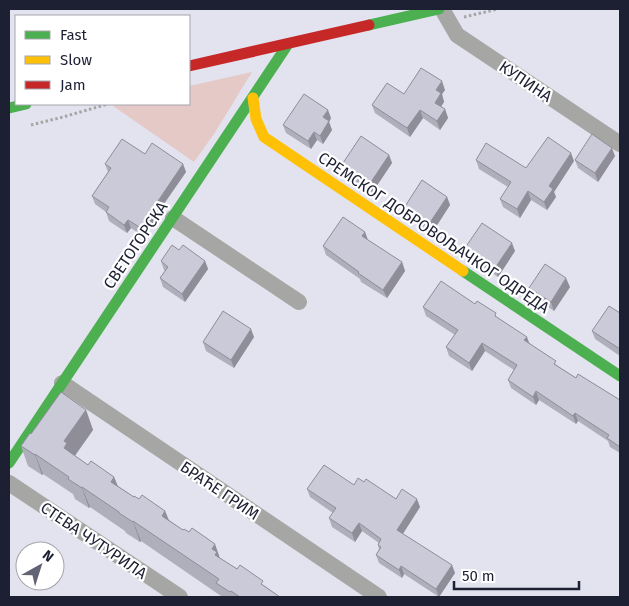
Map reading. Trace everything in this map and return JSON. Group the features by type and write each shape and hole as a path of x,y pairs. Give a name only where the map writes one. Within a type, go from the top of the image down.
{"street":[{"path":"190,66 441,9"},
{"name":"КУПИНА","path":"441,9 457,35 620,144"},
{"name":"СВЕТОГОРСКА","path":"9,463 288,44"},
{"name":"СРЕМСКОГ ДОБРОВОЉАЧКОГ ОДРЕДА","path":"253,98 256,119 264,137 620,376"},
{"path":"9,108 22,105"},
{"path":"173,218 299,302"},
{"name":"БРАЋЕ ГРИМ","path":"62,383 379,597"},
{"name":"СТЕВА ЧУТУРИЛА","path":"9,483 180,597"}],"path":[{"path":"27,126 105,105"}],"shaded area":[{"path":"252,72 214,134 194,162 113,106 190,105 190,86"}],"building":[{"path":"421,68 442,81 436,90 441,93 435,103 445,109 437,121 420,110 407,128 372,105 387,83 404,94"},
{"path":"304,94 328,110 323,117 329,121 320,136 314,132 308,141 283,125"},
{"path":"592,134 612,148 595,173 575,160"},
{"path":"361,136 389,155 369,185 341,166"},
{"path":"548,137 571,153 549,186 553,189 544,202 528,191 517,209 500,199 511,182 476,160 486,143 526,168"},
{"path":"122,139 145,154 152,143 183,164 141,228 128,220 124,225 106,212 109,207 92,196 111,168 105,164"},
{"path":"422,180 447,197 429,224 404,208"},
{"path":"343,217 365,232 362,236 402,262 383,290 323,246"},
{"path":"482,223 512,243 495,268 465,248"},
{"path":"172,245 179,250 183,245 205,261 182,294 160,278 168,267 161,261"},
{"path":"545,264 566,278 551,302 529,288"},
{"path":"441,281 475,304 477,301 496,313 495,316 527,337 524,340 556,361 554,364 576,378 578,374 620,400 620,447 607,438 609,435 575,413 573,416 536,391 533,397 508,380 517,365 482,343 469,363 446,347 458,330 423,307"},
{"path":"609,306 620,313 620,349 592,331"},
{"path":"223,311 251,329 231,360 203,342"},
{"path":"61,392 86,410 64,441 67,443 64,448 88,465 91,461 114,477 111,482 134,497 139,499 142,495 165,511 162,516 183,530 189,532 192,528 215,544 212,549 217,552 215,555 237,569 240,565 263,581 261,584 280,597 240,597 230,592 216,583 219,579 21,446"},
{"path":"324,465 354,485 358,478 364,482 366,479 396,499 402,489 417,499 397,530 452,565 436,589 401,566 399,570 376,555 381,547 378,545 381,539 359,523 352,533 329,518 336,508 307,489"}],"traffic: fast":[{"path":"369,25 439,9"},
{"path":"9,463 288,44"},
{"path":"9,108 22,105"},
{"path":"463,271 620,376"}],"traffic: slow":[{"path":"253,98 256,119 264,137 463,271"}],"traffic: jam":[{"path":"190,66 369,25"}]}
